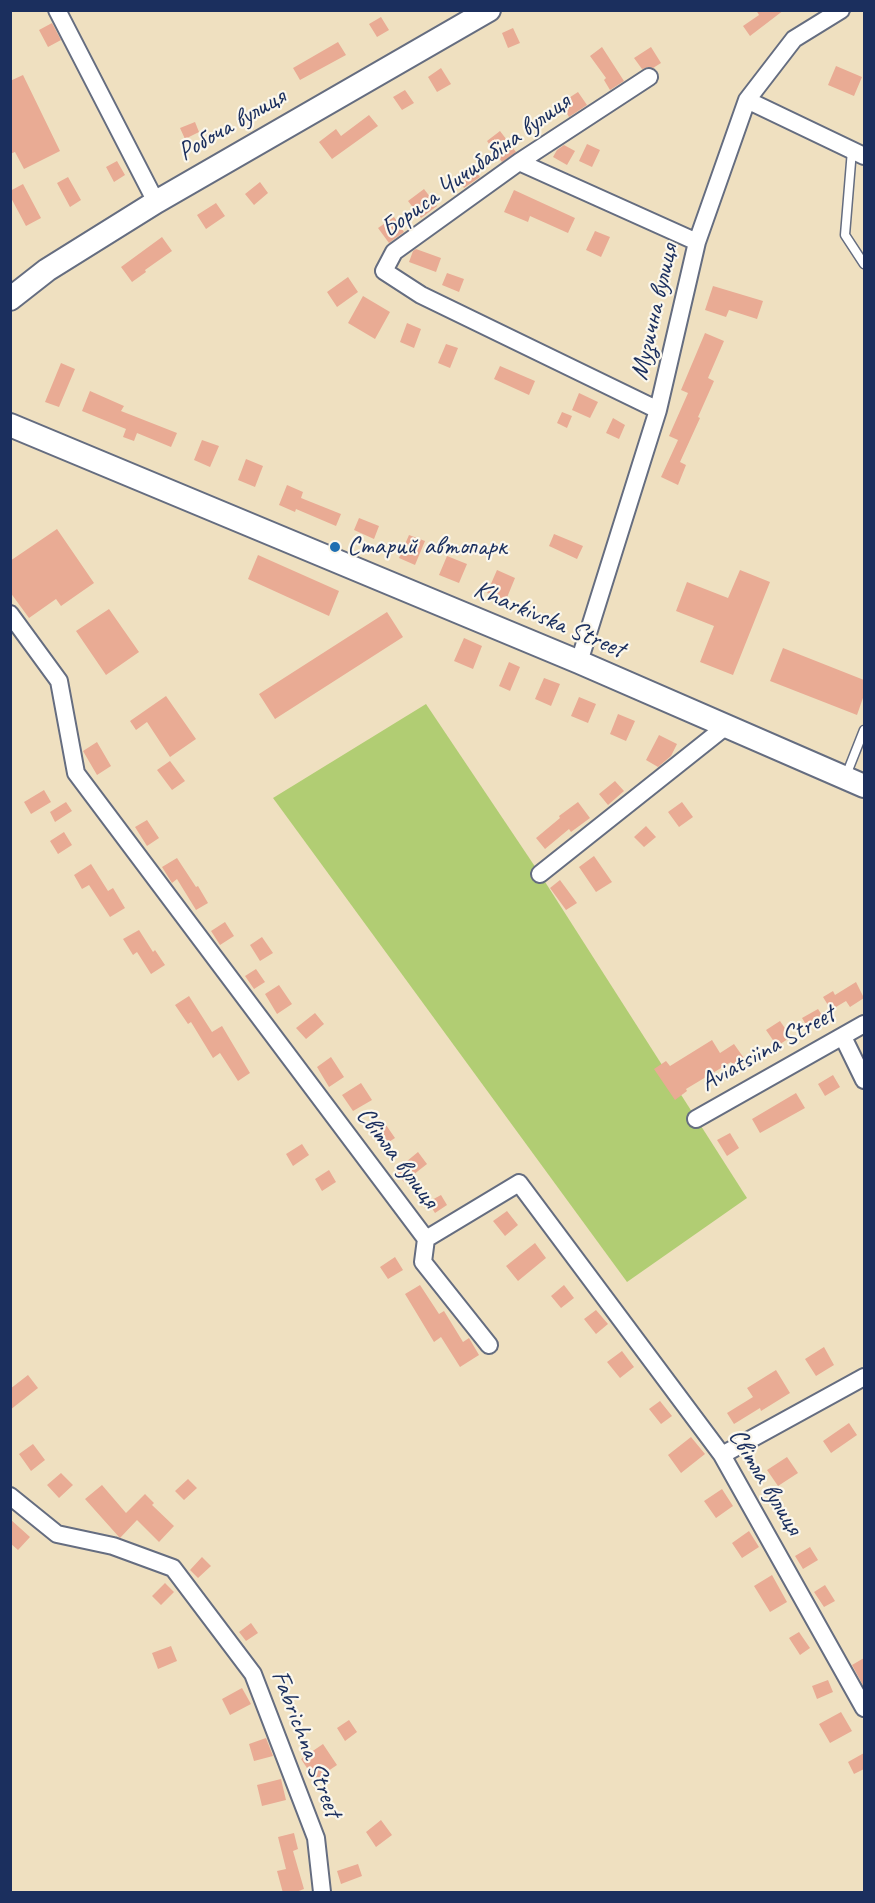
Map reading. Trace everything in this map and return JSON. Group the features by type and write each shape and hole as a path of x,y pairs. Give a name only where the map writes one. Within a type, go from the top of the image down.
{"street":[{"path":"57,10 156,202"},
{"name":"Робоча вулиця","path":"10,299 47,270 156,202 489,10"},
{"name":"Музична вулиця","path":"579,663 658,410 697,242 747,100 794,39 841,10"},
{"name":"Бориса Чичибабіна вулиця","path":"649,76 519,162 394,252 384,271 421,295 658,410"},
{"path":"747,100 858,153"},
{"path":"519,162 697,242"},
{"name":"Kharkivska Street","path":"10,425 579,663 855,782"},
{"name":"Світла вулиця","path":"10,614 59,681 76,773 426,1239 519,1183 722,1455 864,1708"},
{"path":"540,874 725,727"},
{"name":"Aviatsiina Street","path":"696,1119 864,1024"},
{"path":"843,1037 864,1080"},
{"path":"426,1239 423,1262 489,1345"},
{"path":"722,1455 864,1377"},
{"name":"Fabrichna Street","path":"10,1496 57,1534 113,1546 173,1568 253,1674 316,1838 322,1893"}],"lane":[{"path":"858,153 845,235 864,264"},
{"path":"855,782 864,730"}],"green space":[{"path":"426,704 540,874 747,1198 627,1282 273,798"}],"building":[{"path":"756,10 784,10 750,36 743,26 759,15"},
{"path":"381,17 389,30 377,37 369,24"},
{"path":"52,23 61,40 48,47 39,30"},
{"path":"513,28 520,43 508,48 502,33"},
{"path":"338,42 346,55 300,80 293,68"},
{"path":"602,47 624,81 610,90 604,80 606,78 590,56"},
{"path":"651,47 661,63 653,68 642,69 634,58"},
{"path":"836,66 862,77 854,96 828,85"},
{"path":"441,68 451,84 437,92 428,77"},
{"path":"23,75 60,151 24,169 15,152 10,154 10,81"},
{"path":"405,90 414,103 402,110 393,97"},
{"path":"578,92 587,105 569,117 561,103"},
{"path":"369,115 378,126 332,159 319,142 336,129 341,136"},
{"path":"195,122 199,132 185,139 180,128"},
{"path":"500,131 516,152 502,162 487,141"},
{"path":"587,144 600,150 592,167 579,161"},
{"path":"564,145 575,151 567,165 553,157"},
{"path":"117,161 125,175 114,182 106,167"},
{"path":"472,165 480,177 464,188 455,176"},
{"path":"68,177 81,200 70,207 57,183"},
{"path":"260,182 268,193 254,205 245,194"},
{"path":"23,184 41,218 26,226 10,196 10,191"},
{"path":"424,189 437,206 421,218 408,201"},
{"path":"514,190 575,218 568,233 530,216 528,222 504,212"},
{"path":"216,203 225,216 206,229 197,215"},
{"path":"394,217 404,232 389,243 378,228"},
{"path":"595,231 610,237 601,257 586,250"},
{"path":"162,237 172,251 132,282 121,267"},
{"path":"416,249 441,258 436,272 409,262"},
{"path":"447,273 464,279 459,292 442,285"},
{"path":"348,277 358,292 337,307 327,292"},
{"path":"713,286 763,301 757,319 729,310 726,317 705,310"},
{"path":"363,296 390,312 375,339 348,323"},
{"path":"407,323 421,329 414,348 400,342"},
{"path":"705,333 724,341 708,378 714,381 680,462 686,465 678,485 661,477 678,440 669,436 688,393 681,390"},
{"path":"446,344 458,348 450,368 438,363"},
{"path":"61,363 75,369 59,407 45,402"},
{"path":"500,366 535,381 529,395 494,379"},
{"path":"90,391 124,406 121,411 177,433 171,447 137,433 134,441 123,437 126,429 82,411"},
{"path":"579,393 598,402 590,418 572,410"},
{"path":"562,412 572,416 567,428 557,423"},
{"path":"613,418 625,425 619,439 606,433"},
{"path":"202,440 219,446 210,467 194,460"},
{"path":"246,459 263,466 255,487 238,480"},
{"path":"287,485 303,492 301,498 341,514 336,526 296,509 295,512 279,505"},
{"path":"359,518 379,526 374,539 354,530"},
{"path":"57,529 94,583 61,606 56,599 29,618 10,592 10,561"},
{"path":"554,534 583,546 577,559 549,546"},
{"path":"409,535 425,541 415,565 399,558"},
{"path":"258,555 339,591 329,616 248,579"},
{"path":"447,556 467,564 459,583 439,575"},
{"path":"497,570 515,578 506,600 487,593"},
{"path":"740,570 770,582 733,675 700,662 714,626 676,611 687,582 728,598"},
{"path":"109,609 139,652 106,675 76,631"},
{"path":"387,612 403,637 275,719 259,694"},
{"path":"464,638 482,646 473,669 454,661"},
{"path":"783,648 864,680 864,695 857,715 770,681"},
{"path":"509,662 520,667 510,691 499,686"},
{"path":"544,678 560,684 551,706 535,699"},
{"path":"166,696 196,739 170,757 147,722 136,730 130,721"},
{"path":"579,697 596,704 588,723 571,716"},
{"path":"618,714 635,721 626,741 610,734"},
{"path":"659,735 677,744 671,756 658,767 646,760"},
{"path":"97,742 111,766 97,775 83,751"},
{"path":"170,761 185,781 172,790 157,770"},
{"path":"615,781 624,791 608,805 599,794"},
{"path":"44,790 51,802 31,814 24,802"},
{"path":"66,802 72,811 55,822 50,812"},
{"path":"578,802 590,818 571,832 569,829 545,849 536,838"},
{"path":"682,802 693,817 679,827 668,812"},
{"path":"147,820 159,838 147,846 135,827"},
{"path":"646,826 656,837 644,847 634,837"},
{"path":"64,832 72,845 58,854 50,841"},
{"path":"594,856 612,882 596,892 579,867"},
{"path":"177,858 208,903 196,910 177,879 172,883 162,867"},
{"path":"91,864 108,891 113,888 125,908 110,917 89,885 82,889 74,875"},
{"path":"560,880 577,903 566,910 550,888"},
{"path":"225,922 234,936 220,945 211,931"},
{"path":"139,930 153,952 155,950 165,965 151,974 137,952 133,955 123,939"},
{"path":"262,937 273,953 260,961 250,945"},
{"path":"256,969 265,982 254,989 245,976"},
{"path":"856,982 864,998 850,1007 846,1001 831,1010 823,997 833,991 835,995"},
{"path":"279,985 292,1004 277,1014 265,994"},
{"path":"189,996 212,1032 222,1026 250,1073 238,1081 220,1053 213,1058 191,1022 188,1024 175,1005"},
{"path":"818,1009 824,1018 808,1028 802,1018"},
{"path":"315,1013 324,1024 306,1039 296,1028"},
{"path":"780,1021 791,1037 777,1046 766,1030"},
{"path":"712,1040 720,1053 734,1044 746,1061 735,1068 731,1062 686,1089 687,1091 675,1100 654,1069 666,1061 670,1066"},
{"path":"331,1057 344,1077 329,1087 317,1067"},
{"path":"833,1075 840,1087 825,1096 818,1084"},
{"path":"361,1083 372,1100 353,1111 342,1095"},
{"path":"796,1093 805,1108 760,1133 752,1119"},
{"path":"386,1125 395,1138 381,1147 372,1134"},
{"path":"730,1133 739,1148 727,1156 717,1140"},
{"path":"302,1144 309,1155 293,1166 286,1154"},
{"path":"418,1152 427,1164 404,1182 395,1171"},
{"path":"329,1170 336,1182 322,1191 315,1179"},
{"path":"441,1195 447,1205 435,1213 428,1202"},
{"path":"507,1211 518,1225 505,1236 493,1221"},
{"path":"535,1243 546,1258 518,1281 506,1266"},
{"path":"395,1257 403,1270 388,1279 380,1267"},
{"path":"420,1285 439,1314 444,1311 463,1342 469,1338 479,1355 460,1367 441,1337 434,1342 405,1294"},
{"path":"564,1285 574,1298 561,1308 551,1296"},
{"path":"596,1310 608,1324 596,1334 584,1319"},
{"path":"824,1347 834,1365 816,1376 805,1359"},
{"path":"622,1351 634,1367 620,1378 607,1362"},
{"path":"776,1370 790,1393 734,1424 727,1413 753,1397 747,1388"},
{"path":"28,1375 38,1388 10,1410 10,1389"},
{"path":"660,1401 672,1416 661,1424 649,1409"},
{"path":"849,1423 857,1435 831,1453 823,1441"},
{"path":"691,1437 705,1454 681,1473 668,1455"},
{"path":"33,1444 45,1460 31,1471 19,1454"},
{"path":"787,1457 798,1473 778,1486 767,1470"},
{"path":"61,1473 73,1485 59,1498 47,1485"},
{"path":"188,1479 197,1488 184,1500 175,1491"},
{"path":"102,1485 126,1513 145,1494 154,1503 152,1505 174,1526 159,1542 137,1520 120,1538 85,1499"},
{"path":"722,1489 733,1506 716,1518 704,1501"},
{"path":"10,1519 30,1537 18,1550 10,1543"},
{"path":"749,1531 759,1547 742,1558 732,1543"},
{"path":"810,1547 818,1560 803,1569 795,1556"},
{"path":"202,1557 211,1566 198,1578 190,1570"},
{"path":"772,1575 787,1602 770,1612 754,1586"},
{"path":"165,1583 174,1592 161,1605 152,1596"},
{"path":"825,1585 835,1601 824,1607 814,1592"},
{"path":"251,1623 258,1633 246,1641 239,1632"},
{"path":"799,1632 810,1648 800,1655 789,1638"},
{"path":"171,1646 177,1661 158,1669 152,1653"},
{"path":"864,1658 864,1687 852,1665"},
{"path":"828,1680 833,1692 817,1699 812,1686"},
{"path":"242,1688 251,1704 230,1715 222,1699"},
{"path":"841,1712 852,1731 830,1743 819,1724"},
{"path":"349,1720 357,1732 345,1741 337,1728"},
{"path":"266,1738 273,1756 254,1761 249,1744"},
{"path":"323,1744 337,1765 315,1780 301,1759"},
{"path":"864,1753 864,1769 854,1774 848,1762"},
{"path":"281,1779 286,1800 262,1806 257,1785"},
{"path":"381,1820 392,1835 376,1847 366,1832"},
{"path":"294,1833 298,1849 293,1851 304,1889 293,1893 283,1893 277,1871 286,1869 278,1837"},
{"path":"358,1864 362,1876 341,1884 337,1871"}],"place":[{"name":"Старий автопарк","path":"335,547"}]}
